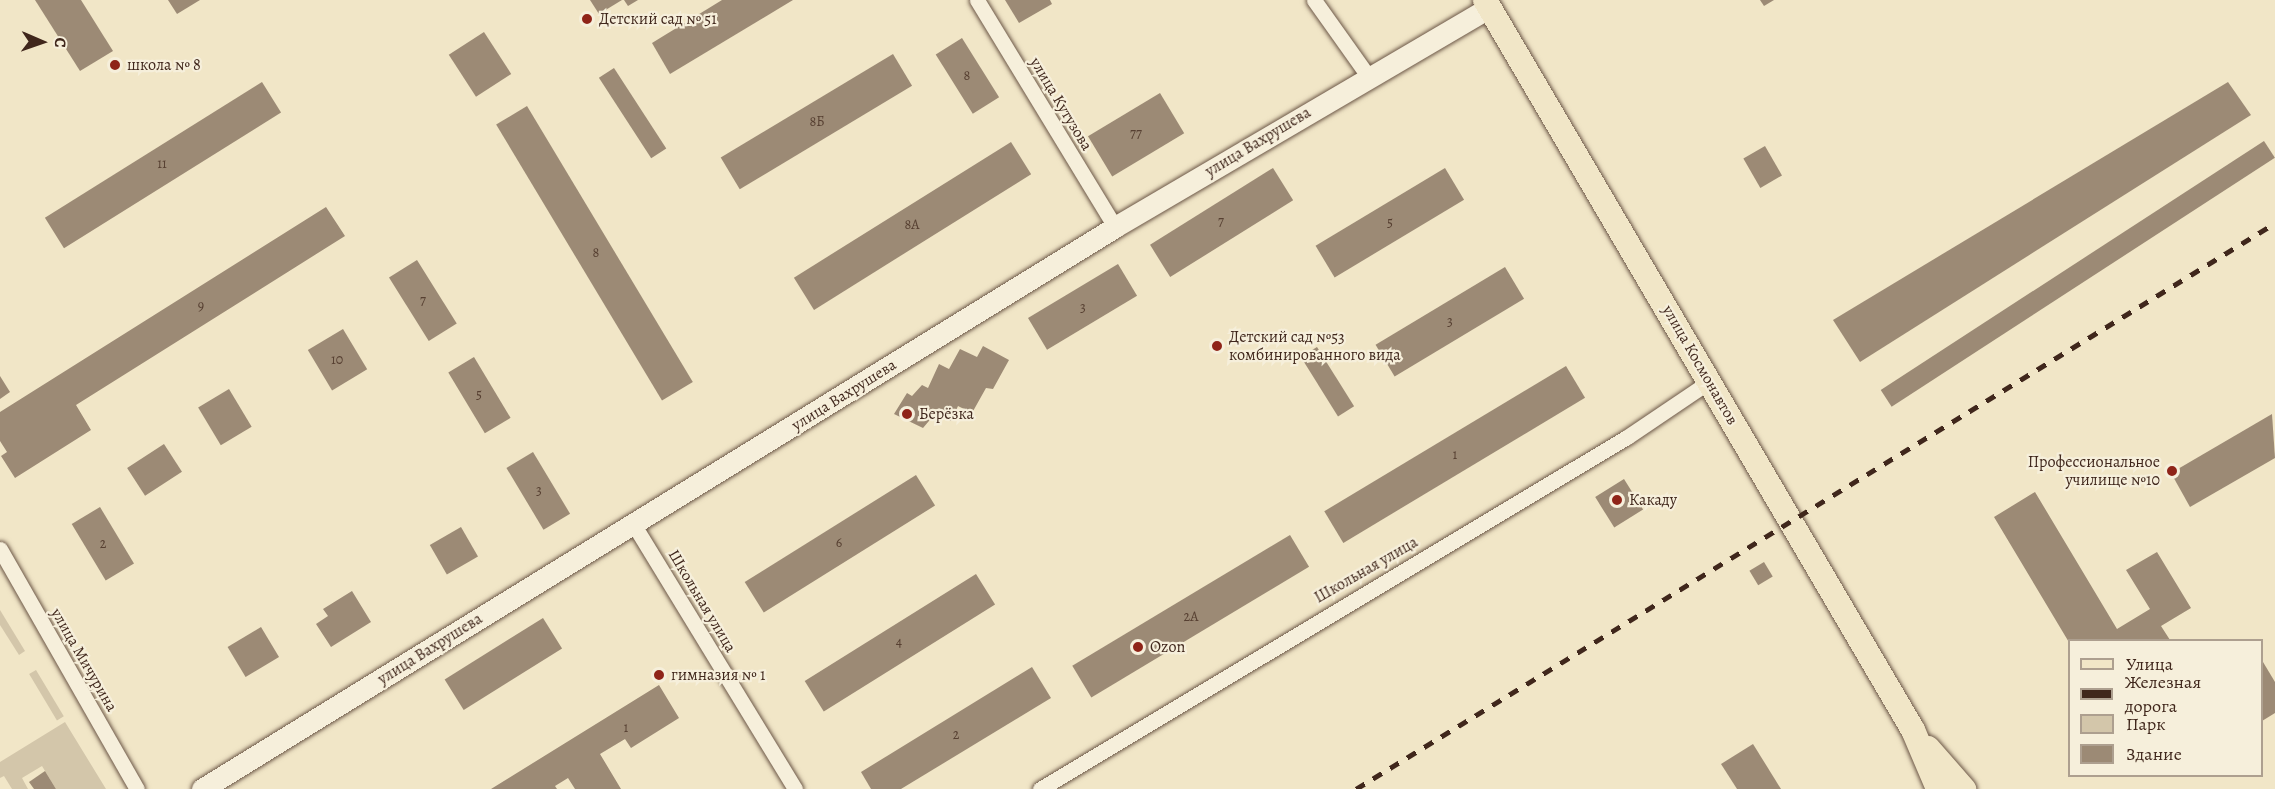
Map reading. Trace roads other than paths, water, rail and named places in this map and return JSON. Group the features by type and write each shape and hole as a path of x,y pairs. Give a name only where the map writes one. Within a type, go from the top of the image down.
{"main road":[{"name":"улица Вахрушева","path":"202,789 1115,227 1487,4"},
{"name":"улица Космонавтов","path":"1487,4 1913,730"},
{"path":"1913,730 1938,789"},
{"path":"1913,730 1964,789"}],"street":[{"name":"улица Кутузова","path":"977,0 1115,227"},
{"path":"1314,0 1368,76"},
{"name":"Школьная улица","path":"1040,789 1303,628 1621,441 1710,381"},
{"name":"Школьная улица","path":"634,525 795,789"},
{"name":"улица Мичурина","path":"0,549 137,789"}],"railway":[{"path":"1356,789 2275,223"}],"place":[{"name":"Детский сад № 51","path":"587,19"},
{"name":"школа № 8","path":"115,65"},
{"name":"Детский сад №53 комбинированного вида","path":"1217,346"},
{"name":"Берёзка","path":"907,414"},
{"name":"Профессиональное училище №10","path":"2172,471"},
{"name":"Какаду","path":"1617,500"},
{"name":"Ozon","path":"1138,647"},
{"name":"гимназия № 1","path":"659,675"}]}
